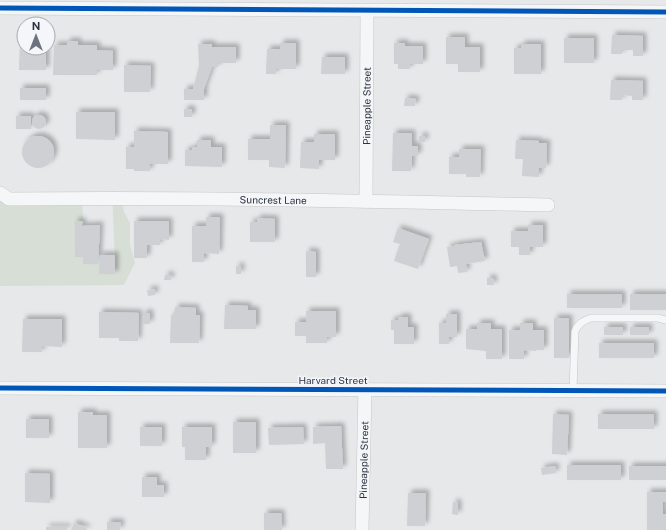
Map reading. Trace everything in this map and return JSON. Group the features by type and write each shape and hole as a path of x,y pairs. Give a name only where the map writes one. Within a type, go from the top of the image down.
{"street":[{"path":"0,8 666,12"},
{"name":"Pineapple Street","path":"366,201 367,11"},
{"name":"Suncrest Lane","path":"0,193 9,199 131,198 548,205"},
{"name":"Harvard Street","path":"0,388 666,391"},
{"name":"Pineapple Street","path":"362,530 365,390"}],"lane":[{"path":"573,390 575,332 576,327 584,320 591,318 658,318 666,320"}],"shaded area":[{"path":"112,191 121,195 124,212 130,223 130,245 135,263 124,285 0,286 0,196 82,195 84,260 115,260"}],"building":[{"path":"612,35 643,36 643,56 633,56 633,50 622,50 622,54 611,54"},
{"path":"446,37 465,37 465,47 480,47 480,72 458,72 458,64 446,64"},
{"path":"564,38 594,38 594,63 564,63"},
{"path":"67,41 78,41 78,45 97,45 97,50 113,51 113,70 97,70 97,75 53,75 54,56 56,56 56,45 67,45"},
{"path":"280,43 296,43 296,69 276,69 276,74 266,74 267,49 280,49"},
{"path":"394,43 405,43 405,46 423,46 423,64 410,64 410,69 398,69 398,64 394,64"},
{"path":"198,44 212,44 212,47 236,47 236,63 218,63 218,67 212,67 204,89 204,100 184,100 184,89 193,89 199,66"},
{"path":"521,44 541,44 541,74 514,74 514,48 521,48"},
{"path":"20,56 46,56 46,70 19,70"},
{"path":"322,57 345,57 345,74 321,74"},
{"path":"124,65 151,66 150,92 124,92"},
{"path":"611,80 643,81 643,100 632,100 632,96 622,95 622,100 610,100"},
{"path":"20,88 46,88 46,100 20,100"},
{"path":"405,98 416,99 415,106 404,106"},
{"path":"184,109 192,109 192,117 184,117"},
{"path":"76,112 115,112 115,140 76,139"},
{"path":"36,115 42,115 46,119 46,125 42,129 36,129 32,125 32,119"},
{"path":"16,116 31,116 31,129 16,129"},
{"path":"270,125 286,125 285,168 269,167 269,160 248,160 248,139 270,139"},
{"path":"134,131 168,132 168,164 150,164 150,171 134,171 134,169 126,169 126,147 134,147"},
{"path":"393,133 412,133 412,146 418,146 418,156 412,156 411,171 392,171"},
{"path":"314,134 335,134 335,160 319,160 319,169 300,168 301,142 314,142"},
{"path":"35,136 41,136 51,143 54,152 53,158 47,165 41,168 35,168 25,161 22,155 22,149 29,139"},
{"path":"419,136 425,136 425,142 419,142"},
{"path":"197,140 211,140 211,147 222,147 222,167 185,166 185,150 192,150 192,147 197,147"},
{"path":"516,140 539,141 539,143 547,143 546,168 539,168 539,177 522,176 523,159 515,159"},
{"path":"459,149 481,149 480,177 466,177 466,174 449,174 449,157 459,157"},
{"path":"206,217 220,217 219,254 204,253 204,262 192,262 192,226 206,226"},
{"path":"257,218 275,219 275,242 250,242 250,222 257,222"},
{"path":"75,221 83,221 82,226 100,225 98,264 83,264 83,257 75,257"},
{"path":"134,221 169,221 169,240 160,239 160,245 147,245 147,258 134,258"},
{"path":"528,225 543,225 543,247 530,247 530,255 519,255 519,247 511,247 511,231 528,231"},
{"path":"398,228 429,239 418,269 394,261 400,244 393,242"},
{"path":"481,242 485,261 466,264 467,272 458,273 457,266 450,267 447,247"},
{"path":"306,251 316,252 316,277 306,277"},
{"path":"100,255 115,255 115,274 99,274"},
{"path":"236,266 241,266 241,274 236,274"},
{"path":"165,275 171,275 171,280 164,280"},
{"path":"487,278 493,278 494,285 487,285"},
{"path":"155,289 155,295 148,296 147,290"},
{"path":"567,294 622,294 622,308 567,308"},
{"path":"630,294 666,294 666,310 630,310"},
{"path":"225,305 248,306 248,310 256,310 256,329 224,329"},
{"path":"175,307 196,308 196,315 200,315 199,343 170,343 171,315 175,315"},
{"path":"306,311 336,311 336,337 327,337 327,343 306,343 306,336 295,336 295,322 306,322"},
{"path":"99,312 139,313 138,341 119,341 119,338 99,338"},
{"path":"143,313 150,313 150,324 143,324"},
{"path":"446,314 457,314 457,337 449,337 449,344 439,344 439,323 446,323"},
{"path":"398,317 408,317 408,327 414,327 414,344 394,344 394,330 391,330 391,320 398,320"},
{"path":"554,318 569,318 569,358 554,358"},
{"path":"23,319 62,319 62,347 42,346 42,352 22,352"},
{"path":"477,323 491,323 491,329 502,329 502,359 486,359 486,351 466,349 466,329 477,329"},
{"path":"520,323 533,323 533,330 544,330 544,350 524,350 524,359 509,359 509,330 520,330"},
{"path":"604,327 623,327 623,335 604,335"},
{"path":"630,327 649,327 649,335 630,335"},
{"path":"599,343 654,343 654,358 599,358"},
{"path":"78,412 93,412 93,415 107,415 107,448 78,448"},
{"path":"553,414 569,415 567,455 552,454"},
{"path":"598,414 654,414 654,429 598,429"},
{"path":"26,419 49,419 49,438 26,438"},
{"path":"233,422 256,422 256,453 233,453"},
{"path":"341,426 343,469 326,469 325,443 313,444 313,427"},
{"path":"140,427 162,427 162,446 140,446"},
{"path":"182,427 212,427 212,447 206,447 206,460 185,460 185,447 182,447"},
{"path":"303,427 304,444 269,445 268,428"},
{"path":"567,465 621,465 621,480 567,480"},
{"path":"555,466 556,473 542,475 541,468"},
{"path":"629,466 666,466 666,480 629,480"},
{"path":"25,473 50,474 50,503 25,502"},
{"path":"142,477 157,477 157,485 164,485 164,497 142,497"},
{"path":"647,492 666,492 666,502 663,502 663,514 666,514 666,530 647,530"},
{"path":"408,493 426,493 425,526 407,526"},
{"path":"453,502 458,503 458,515 452,514"},
{"path":"264,513 281,513 282,530 264,530"},
{"path":"107,522 121,522 120,530 107,530"},
{"path":"74,523 87,528 86,530 71,530"},
{"path":"46,527 67,527 67,530 46,530"}],"cycle path":[{"path":"0,8 666,12"},
{"path":"0,388 666,391"}]}
